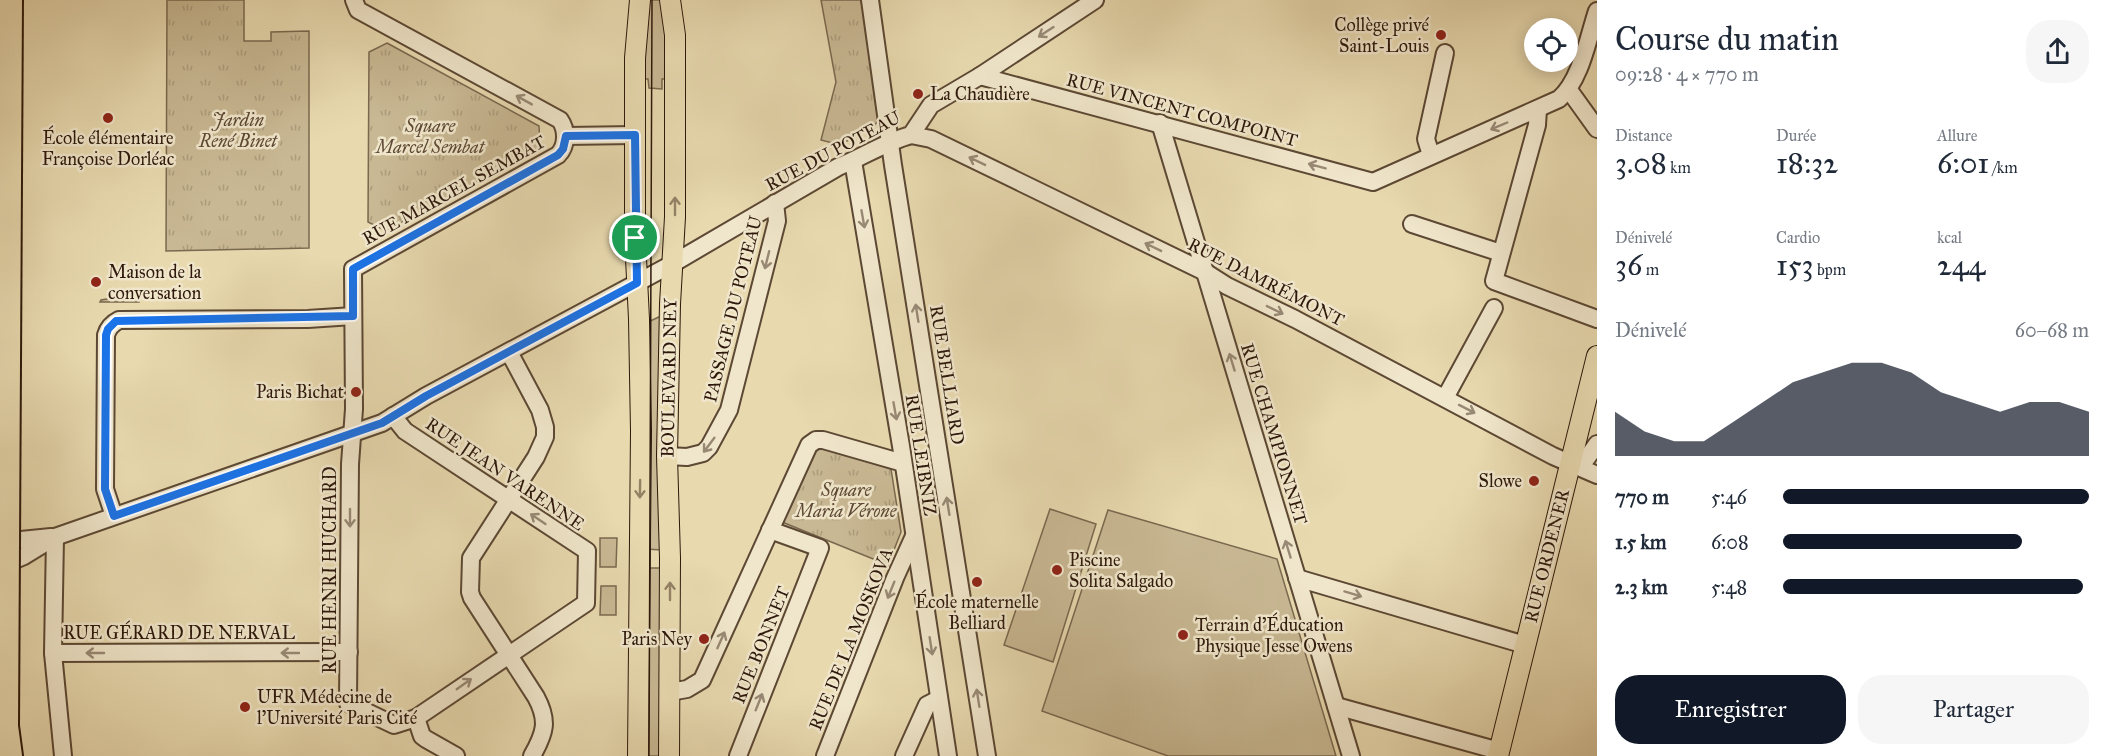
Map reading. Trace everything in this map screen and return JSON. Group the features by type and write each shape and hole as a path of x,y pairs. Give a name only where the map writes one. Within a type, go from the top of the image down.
{"highway":[{"path":"9,756 7,726 11,0"}],"main road":[{"name":"BOULEVARD NEY","path":"638,756 641,420 635,58 640,0"},
{"name":"BOULEVARD NEY","path":"669,756 670,558 667,456 675,217 675,35 670,0"},
{"name":"RUE ORDENER","path":"1498,754 1597,356"}],"street":[{"name":"RUE BELLIARD","path":"870,0 987,756"},
{"name":"RUE DU POTEAU","path":"55,537 382,423 509,351 672,264 838,167 890,141 911,135 931,105 980,76 1095,0"},
{"path":"356,5 560,120 566,136"},
{"path":"1445,53 1426,138 1431,155 1559,99 1569,90 1597,11"},
{"name":"RUE VINCENT COMPOINT","path":"980,76 1373,182 1431,155"},
{"path":"1569,90 1597,129"},
{"path":"1538,109 1537,125 1494,281 1597,319"},
{"name":"RUE CHAMPIONNET","path":"1160,123 1351,756"},
{"name":"RUE MARCEL SEMBAT","path":"353,269 558,155 563,149 566,136 635,135"},
{"name":"RUE DAMRÉMONT","path":"911,135 931,139 1205,272 1227,286 1597,476"},
{"name":"RUE LEIBNIZ","path":"853,161 948,756"},
{"name":"PASSAGE DU POTEAU","path":"667,456 687,457 702,453 709,447 729,410 777,221 776,203"},
{"path":"1412,224 1501,253"},
{"name":"RUE HENRI HUCHARD","path":"353,269 348,703 394,725 416,718"},
{"path":"1445,398 1494,308"},
{"path":"114,516 105,489 106,335 111,326 119,320 308,319 353,316"},
{"path":"509,351 540,410 545,432 542,447 471,558 470,592 536,697 543,712 544,731 532,756"},
{"name":"RUE JEAN VARENNE","path":"393,416 405,431 587,551 586,603 509,654"},
{"path":"670,692 687,689 702,680 808,445 816,440 823,440 903,463"},
{"path":"1570,463 1584,462 1597,444"},
{"name":"RUE BONNET","path":"738,756 820,548 770,530"},
{"path":"0,547 21,540 55,537"},
{"path":"0,566 24,556 55,537"},
{"name":"RUE GÉRARD DE NERVAL","path":"55,537 53,653 349,652"},
{"name":"RUE DE LA MOSKOVA","path":"825,756 914,537"},
{"path":"1297,578 1525,645"},
{"path":"53,653 63,756"},
{"path":"456,756 426,739 422,735 416,718 509,654"},
{"path":"904,756 927,705 939,699"},
{"path":"1336,706 1498,754"}],"green space":[{"name":"Jardin René Binet","path":"167,0 244,0 244,41 271,41 271,32 309,31 309,248 166,251"},
{"path":"648,0 662,0 669,79 662,79 662,89 649,88 648,79 641,79"},
{"path":"821,0 861,0 879,118 874,127 850,140 836,144 821,140 836,82"},
{"name":"Square Marcel Sembat","path":"387,43 539,126 540,147 386,231 368,222 369,52"},
{"path":"139,294 139,302 100,302 101,300"},
{"path":"661,316 663,550 644,549 648,322"},
{"name":"Square Maria Vérone","path":"824,448 891,469 901,532 888,565 782,522 812,456 817,450"},
{"name":"Piscine Solita Salgado","path":"1050,509 1096,524 1053,662 1004,645"},
{"name":"Terrain d'Éducation Physique Jesse Owens","path":"1108,510 1277,559 1336,756 1168,756 1042,711"},
{"path":"600,538 617,538 616,567 600,567"},
{"path":"644,568 663,568 661,756 645,756"},
{"path":"601,586 616,586 616,615 600,615"}],"tram line":[{"path":"649,756 652,0"}],"place":[{"name":"Collège privé Saint-Louis","path":"1441,35"},
{"name":"La Chaudière","path":"918,94"},
{"name":"École élémentaire Françoise Dorléac","path":"108,118"},
{"name":"Maison de la conversation","path":"96,282"},
{"name":"Paris Bichat","path":"356,392"},
{"name":"Slowe","path":"1534,481"},
{"name":"Piscine Solita Salgado","path":"1057,570"},
{"name":"École maternelle Belliard","path":"977,582"},
{"name":"Terrain d'Éducation Physique Jesse Owens","path":"1183,635"},
{"name":"Paris Ney","path":"704,639"},
{"name":"UFR Médecine de l'Université Paris Cité","path":"245,707"}],"route":[{"path":"635,135 635,238 637,283 426,396 382,423 114,516 105,489 106,335 108,329 116,321 308,319 353,316 353,269 558,155 563,149 566,136 635,135"}]}
